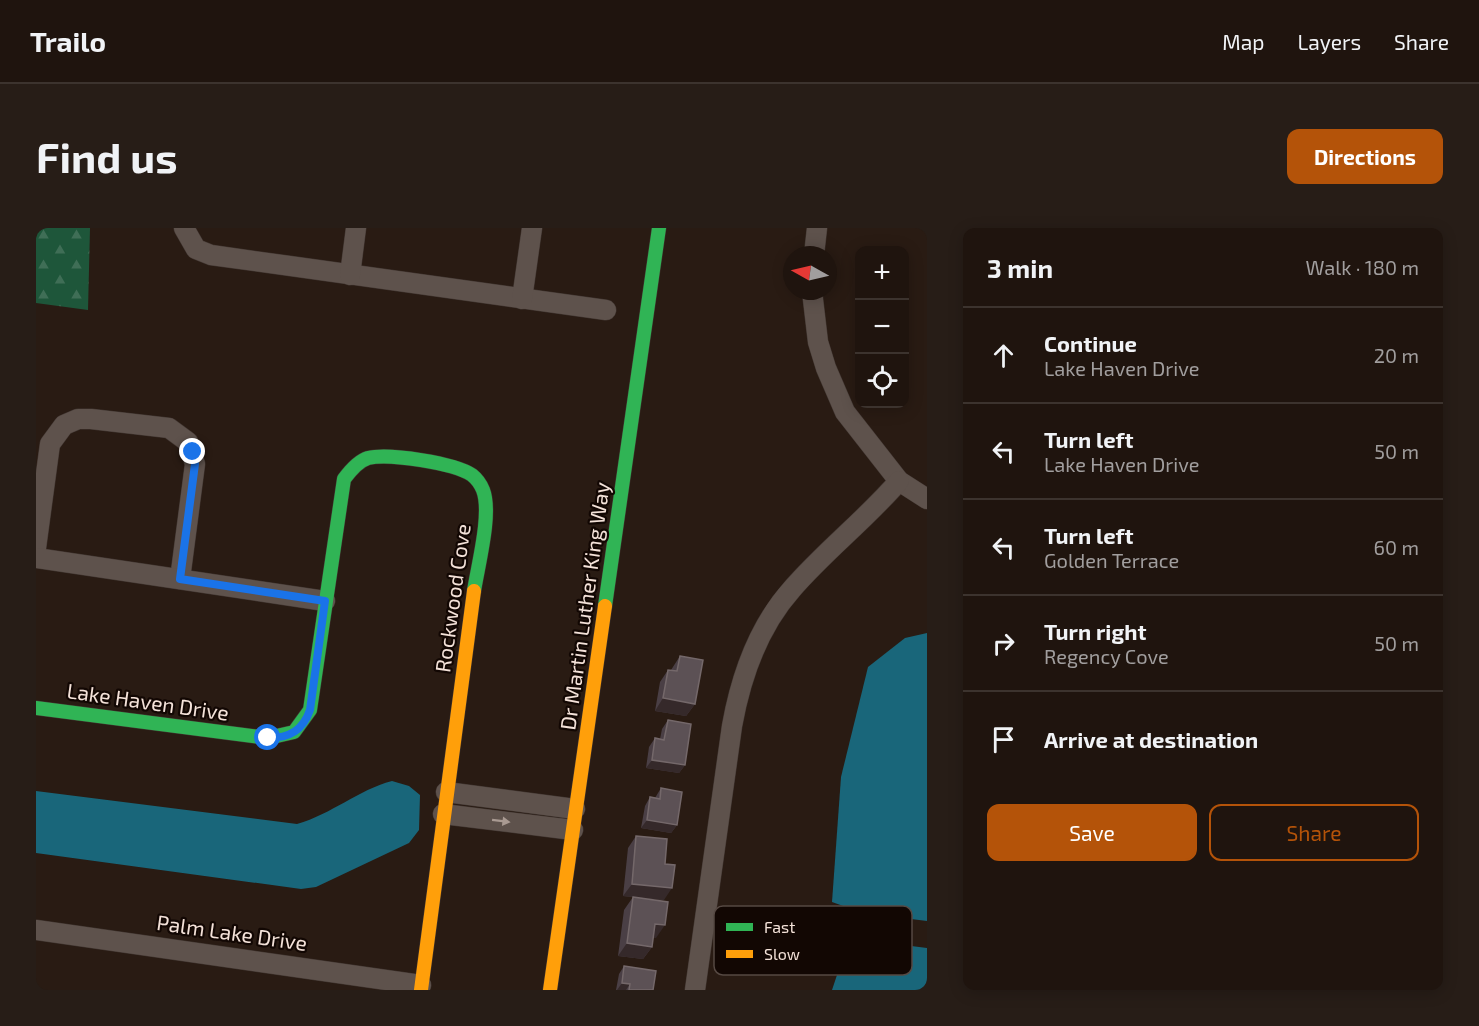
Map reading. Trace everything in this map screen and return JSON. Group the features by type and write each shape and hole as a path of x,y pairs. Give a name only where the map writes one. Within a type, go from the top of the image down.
{"street":[{"path":"184,228 196,249 211,255 606,310"},
{"path":"350,275 356,228"},
{"path":"522,299 532,228"},
{"name":"Dr Martin Luther King Way","path":"550,990 659,228"},
{"path":"815,246 818,228"},
{"path":"813,300 818,342 836,393 855,427 899,482 927,499"},
{"path":"36,548 50,444 64,425 78,419 91,419 168,428 188,442 195,464 180,579"},
{"name":"Rockwood Cove","path":"325,601 341,487 344,479 357,464 378,457 456,468 472,475 480,484 486,505 421,987"},
{"path":"695,990 732,726 737,698 750,657 771,616 791,589 899,482"},
{"path":"36,558 325,601"},
{"name":"Lake Haven Drive","path":"36,708 282,738 298,730 306,721 310,710 325,601"},
{"path":"446,792 576,809"},
{"path":"443,814 573,830"},
{"name":"Palm Lake Drive","path":"36,930 421,987"}],"green space":[{"path":"36,228 90,228 88,310 36,303"}],"water":[{"path":"927,633 927,921 912,919 912,906 843,906 832,902 841,777 868,667 905,638"},
{"path":"392,781 409,786 420,795 419,830 409,843 316,887 301,889 36,853 36,791 297,824"},
{"path":"912,946 927,948 927,990 832,990 837,975 912,975"}],"building":[{"path":"680,656 703,660 695,704 663,698 668,670 677,671"},
{"path":"668,720 691,724 685,765 652,760 655,738 664,740"},
{"path":"661,788 682,792 677,825 647,820 650,797 660,799"},
{"path":"636,836 667,839 665,864 675,865 672,888 632,884"},
{"path":"633,897 668,902 665,925 655,924 652,947 627,943"},
{"path":"624,966 656,971 653,990 629,990 630,984 622,983"}],"traffic: fast":[{"path":"605,606 659,228"},
{"path":"36,708 268,738 294,732 310,710 344,479 364,459 391,457 437,463 463,471 477,480 483,490 486,512 474,591"}],"traffic: slow":[{"path":"421,990 474,591"},
{"path":"550,990 605,606"}],"route":[{"path":"193,452 195,464 180,579 325,601 310,710 306,721 293,734 282,738 268,738"}]}
